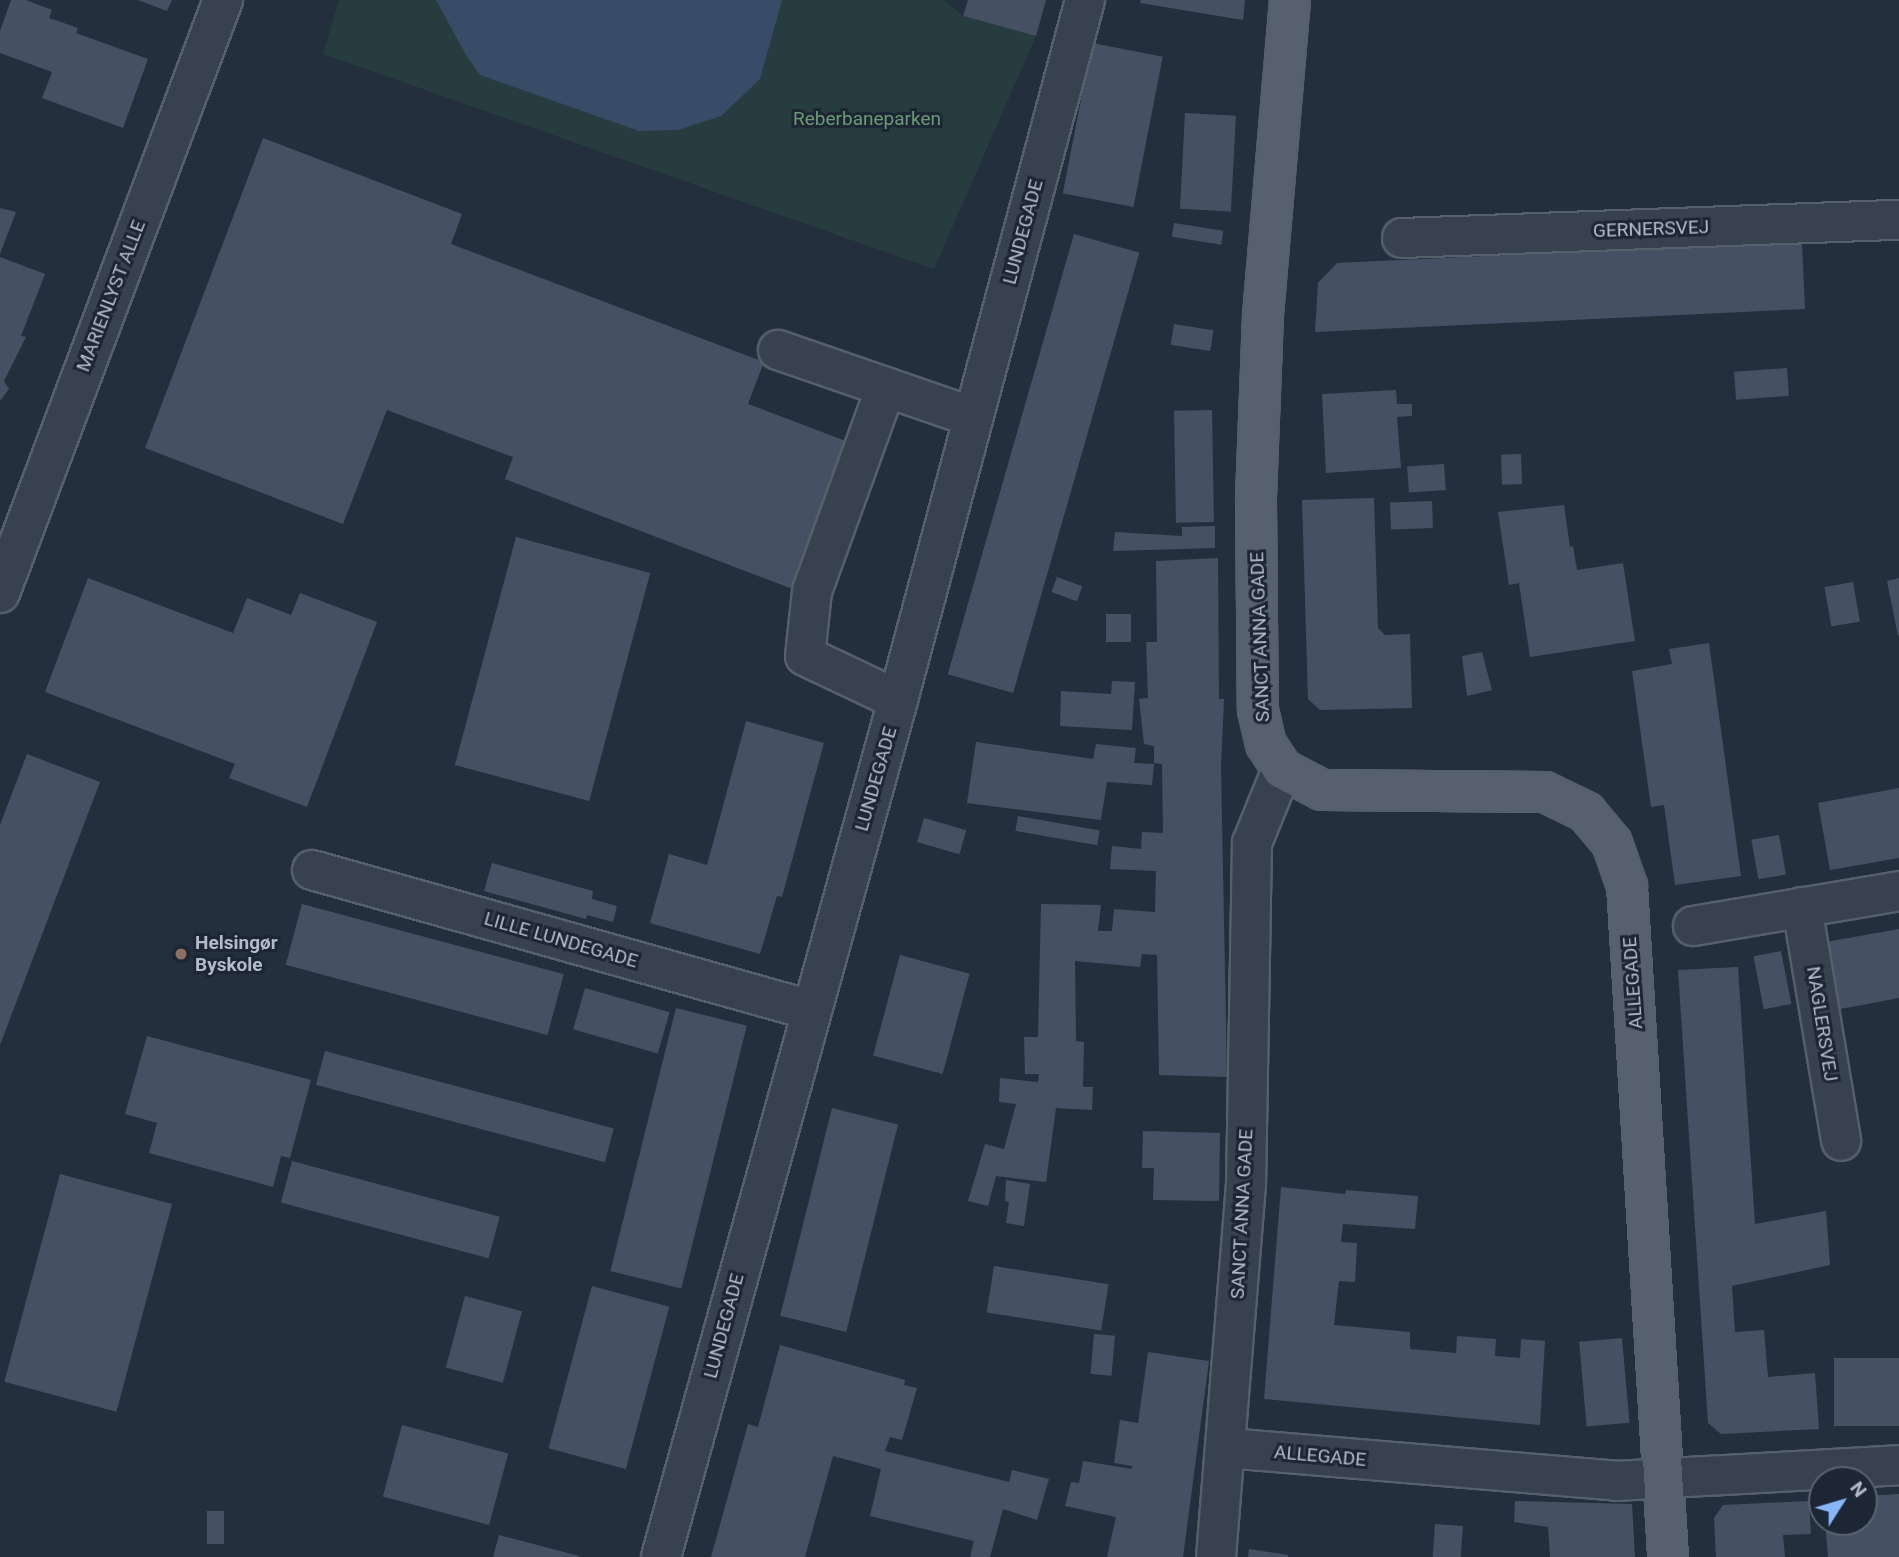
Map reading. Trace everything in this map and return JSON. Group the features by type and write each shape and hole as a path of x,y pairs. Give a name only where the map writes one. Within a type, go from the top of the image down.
{"main road":[{"name":"SANCT ANNA GADE","path":"1282,769 1266,744 1258,710 1256,500 1263,315 1290,0"},
{"name":"ALLEGADE","path":"1282,769 1322,790 1545,792 1586,812 1612,843 1627,886 1668,1557"}],"street":[{"name":"MARIENLYST ALLE","path":"0,593 223,0"},
{"name":"LUNDEGADE","path":"661,1557 810,1010 898,700 1085,0"},
{"name":"GERNERSVEJ","path":"1402,238 1899,220"},
{"path":"778,350 973,417"},
{"path":"886,387 812,591 805,656 898,700"},
{"name":"SANCT ANNA GADE","path":"1216,1557 1227,1448 1246,1186 1252,843 1282,769"},
{"name":"LILLE LUNDEGADE","path":"312,870 810,1010"},
{"path":"1693,926 1899,891"},
{"name":"NAGLERSVEJ","path":"1802,907 1841,1141"},
{"name":"ALLEGADE","path":"1227,1448 1616,1481 1664,1480"},
{"path":"1664,1480 1899,1465"}],"green space":[{"name":"Reberbaneparken","path":"339,0 944,0 963,16 1036,36 934,269 323,54"}],"water":[{"path":"436,0 782,0 760,79 721,116 678,130 639,131 480,75"}],"building":[{"path":"11,0 26,0 52,10 49,18 78,28 76,33 148,59 123,128 42,98 52,72 0,53 0,31"},
{"path":"138,0 172,0 167,11"},
{"path":"968,0 1046,0 1036,36 963,16"},
{"path":"1141,0 1245,0 1243,20 1140,3"},
{"path":"1092,43 1163,57 1133,207 1063,193"},
{"path":"1185,113 1236,116 1231,212 1180,209"},
{"path":"263,138 462,214 451,244 764,362 748,404 851,443 795,590 505,479 513,457 387,410 343,524 145,448"},
{"path":"0,208 16,212 0,254"},
{"path":"1174,223 1223,231 1221,245 1172,237"},
{"path":"1074,234 1139,253 1013,693 948,674"},
{"path":"1802,241 1805,309 1315,332 1318,283 1337,263"},
{"path":"0,257 45,274 21,336 26,337 4,381 9,389 0,401"},
{"path":"1174,324 1214,330 1210,351 1171,345"},
{"path":"1787,368 1789,396 1736,400 1734,372"},
{"path":"1396,390 1397,404 1412,404 1412,416 1397,417 1401,468 1326,473 1322,394"},
{"path":"1212,410 1214,522 1176,523 1174,411"},
{"path":"1521,454 1522,484 1502,485 1501,455"},
{"path":"1444,464 1446,490 1409,493 1407,467"},
{"path":"1374,498 1378,628 1385,635 1410,634 1412,708 1320,710 1308,699 1302,500"},
{"path":"1432,501 1433,528 1391,529 1390,502"},
{"path":"1564,505 1570,547 1573,546 1577,570 1623,563 1635,641 1530,657 1519,583 1509,585 1498,512"},
{"path":"1215,526 1215,548 1113,551 1115,532 1182,536 1182,527"},
{"path":"516,537 650,573 589,801 455,765"},
{"path":"1218,558 1219,699 1224,699 1221,766 1227,1077 1159,1075 1157,955 1142,954 1140,967 1075,961 1076,1041 1084,1042 1083,1087 1093,1087 1092,1110 1056,1108 1046,1182 996,1176 988,1206 968,1201 985,1144 1004,1149 1016,1104 999,1102 1000,1078 1038,1082 1039,1074 1025,1074 1024,1037 1038,1037 1041,904 1101,905 1098,931 1112,931 1114,909 1155,912 1156,871 1110,869 1112,846 1141,849 1142,832 1163,833 1162,764 1154,763 1154,746 1144,744 1139,699 1148,698 1146,642 1157,642 1156,561"},
{"path":"1057,577 1082,586 1077,601 1052,592"},
{"path":"88,578 233,633 247,598 291,615 300,593 377,622 307,807 229,778 235,764 45,692"},
{"path":"1899,578 1899,635 1898,636 1887,581"},
{"path":"1853,582 1860,621 1831,626 1824,587"},
{"path":"1106,614 1131,614 1131,642 1106,642"},
{"path":"1709,643 1741,876 1675,885 1664,805 1651,807 1632,671 1672,664 1669,649"},
{"path":"1482,652 1492,690 1467,696 1462,656"},
{"path":"1112,681 1135,682 1132,730 1060,726 1061,691 1111,694"},
{"path":"746,721 824,743 782,897 777,896 760,954 650,923 669,854 707,865"},
{"path":"976,742 1093,759 1096,744 1136,748 1134,763 1154,764 1152,785 1107,782 1101,820 967,803"},
{"path":"27,754 100,782 0,1045 0,825"},
{"path":"1899,788 1899,858 1830,870 1818,803"},
{"path":"1018,816 1100,830 1097,845 1015,831"},
{"path":"924,818 966,830 959,854 917,842"},
{"path":"1779,835 1786,874 1758,879 1751,840"},
{"path":"492,863 593,891 592,899 617,906 613,922 587,915 586,919 484,891"},
{"path":"302,904 564,974 547,1035 286,965"},
{"path":"1899,929 1899,998 1835,1010 1820,943"},
{"path":"1781,951 1791,1004 1764,1009 1754,956"},
{"path":"900,955 970,974 943,1074 873,1055"},
{"path":"1738,967 1755,1224 1826,1211 1830,1265 1732,1286 1735,1332 1764,1330 1768,1377 1815,1373 1819,1429 1721,1434 1708,1423 1678,970"},
{"path":"585,988 670,1012 658,1054 573,1029"},
{"path":"676,1008 747,1026 681,1289 610,1271"},
{"path":"147,1036 311,1080 290,1158 281,1156 273,1187 149,1153 157,1123 125,1114"},
{"path":"325,1051 614,1128 605,1162 316,1085"},
{"path":"832,1108 898,1124 846,1332 780,1316"},
{"path":"1143,1131 1220,1133 1219,1201 1153,1200 1154,1168 1142,1168"},
{"path":"292,1161 500,1217 489,1258 281,1203"},
{"path":"60,1174 172,1204 116,1412 4,1382"},
{"path":"1006,1180 1030,1184 1024,1226 1006,1223 1009,1202 1005,1201"},
{"path":"1281,1187 1345,1194 1346,1190 1418,1196 1415,1229 1343,1224 1341,1242 1357,1243 1355,1282 1339,1281 1334,1325 1410,1332 1410,1349 1456,1353 1457,1336 1496,1339 1495,1356 1520,1358 1521,1339 1545,1341 1540,1425 1264,1399"},
{"path":"994,1266 1109,1284 1101,1331 987,1312"},
{"path":"592,1286 669,1307 626,1469 549,1448"},
{"path":"465,1296 522,1311 503,1383 446,1367"},
{"path":"1094,1334 1115,1336 1111,1376 1091,1374"},
{"path":"1622,1338 1629,1423 1587,1426 1579,1342"},
{"path":"780,1345 905,1380 904,1385 917,1388 902,1440 890,1437 885,1451 1009,1482 1012,1470 1049,1479 1037,1520 1003,1509 990,1557 970,1557 974,1541 870,1516 881,1469 833,1456 805,1557 711,1557 748,1424 758,1427"},
{"path":"1148,1352 1209,1361 1183,1557 1107,1557 1116,1517 1065,1506 1071,1482 1079,1483 1083,1461 1132,1469 1132,1466 1114,1463 1120,1420 1138,1423"},
{"path":"1834,1358 1899,1358 1899,1426 1834,1426"},
{"path":"402,1425 508,1453 489,1525 383,1496"},
{"path":"1899,1494 1899,1557 1828,1557 1826,1536 1878,1536 1878,1495"},
{"path":"1515,1501 1632,1504 1635,1557 1550,1557 1548,1527 1514,1522"},
{"path":"1808,1501 1808,1534 1783,1535 1785,1557 1716,1557 1714,1518 1723,1505"},
{"path":"207,1511 224,1511 224,1544 207,1544"},
{"path":"1435,1524 1463,1526 1461,1557 1433,1557"},
{"path":"499,1535 579,1556 579,1557 493,1557"},
{"path":"1249,1549 1288,1555 1288,1557 1248,1557"}],"place":[{"name":"Helsingør Byskole","path":"181,954"}]}
